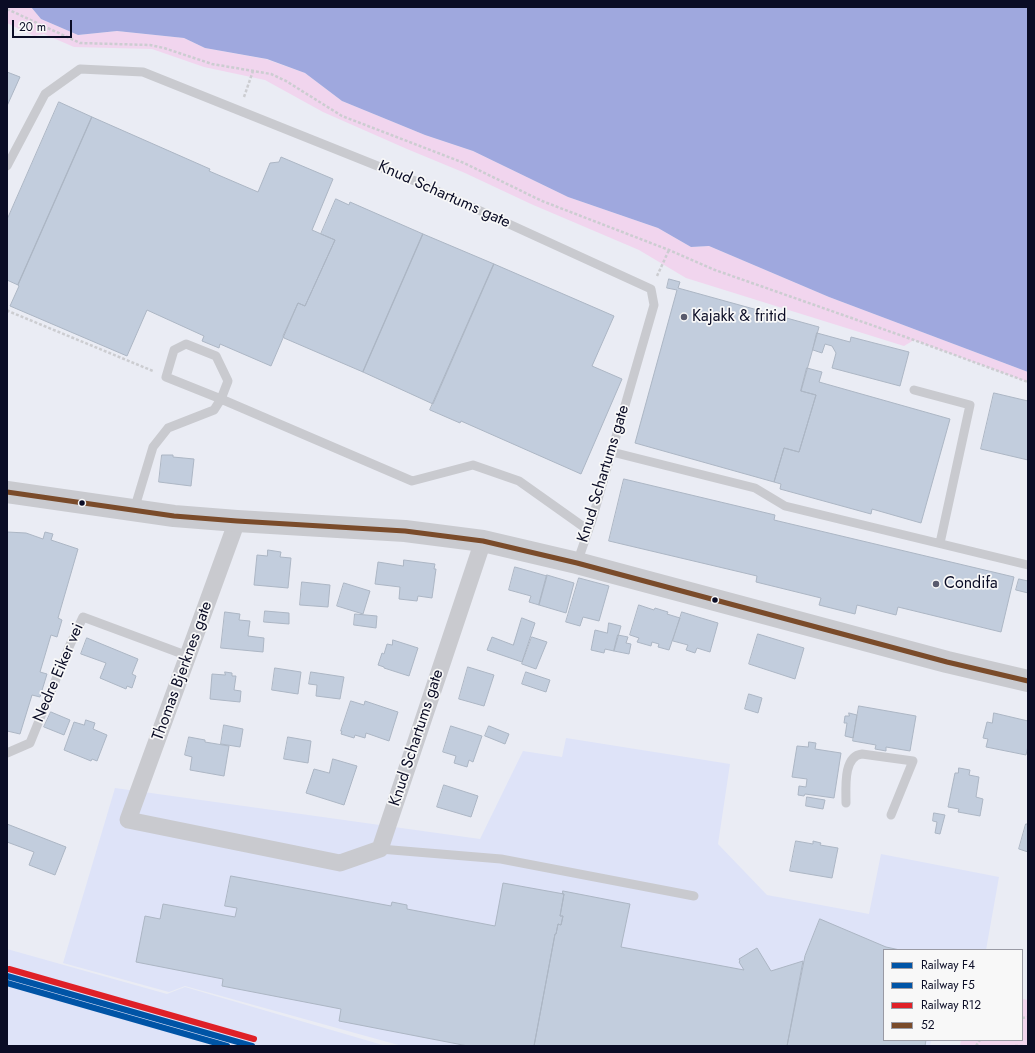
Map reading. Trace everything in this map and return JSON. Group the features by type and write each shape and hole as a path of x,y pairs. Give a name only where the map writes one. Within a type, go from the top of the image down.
{"main road":[{"path":"7,492 174,516 405,530 483,541 577,563 940,660 1028,681"}],"street":[{"name":"Thomas Bjerknes gate","path":"237,521 128,820 340,863 380,849"},
{"name":"Knud Schartums gate","path":"380,849 483,541"}],"lane":[{"name":"Knud Schartums gate","path":"7,166 46,94 80,69 143,72 415,181 651,289 654,305 612,452 577,563"},
{"path":"134,510 153,447 168,428 214,410 221,400 228,381 216,356 186,344 174,350 166,377 221,400 412,481 473,465 519,481 588,530"},
{"path":"914,390 970,405 940,543"},
{"path":"612,452 755,488 785,506 1028,565"},
{"name":"Nedre Eiker vei","path":"7,753 30,743 69,647 83,617 188,656"},
{"path":"846,803 846,775 850,762 854,756 858,754 875,755 913,761 891,815"},
{"path":"380,849 501,859 694,896"}],"path":[{"path":"7,9 80,43 150,45 164,48 212,64 271,74 286,81 342,116 464,163 542,201 669,250 715,270 1028,382"},
{"path":"239,110 253,71"},
{"path":"651,289 669,250"},
{"path":"7,310 166,377"},
{"path":"1015,1046 1024,1046"}],"shaded area":[{"path":"7,7 31,7 41,19 78,35 117,31 184,38 205,48 266,59 305,73 342,101 425,135 473,151 568,197 658,228 691,247 709,246 829,297 1028,372 1028,382 914,340 904,346 686,278 639,250 323,112 265,80 204,67 152,49 74,47 44,34 34,36 7,23"},
{"path":"566,738 730,764 718,844 767,895 869,914 881,854 999,877 986,949 883,949 883,1041 931,1041 930,1046 402,1046 185,986 169,992 63,963 115,788 480,839 523,751 562,757"},
{"path":"7,949 167,994 185,987 386,1046 7,1046"},
{"path":"1023,999 1028,1000 1028,1046 960,1046 961,1041 1023,1041"}],"water":[{"path":"31,7 1028,7 1028,372 829,297 709,246 691,247 658,228 568,197 473,151 425,135 342,101 305,73 267,59 205,48 184,38 117,31 78,35 41,19"}],"building":[{"path":"7,72 20,77 7,106"},
{"path":"59,102 92,117 18,285 7,280 7,220"},
{"path":"92,117 258,192 270,163 279,162 281,157 333,179 312,230 335,240 305,306 298,303 271,366 220,344 219,348 202,341 204,336 147,310 127,356 10,306"},
{"path":"336,199 349,205 350,202 423,234 363,372 284,338 283,336 298,303 305,306 335,240 321,234"},
{"path":"423,234 494,264 433,404 363,372"},
{"path":"494,264 614,316 592,366 622,379 581,474 461,421 460,423 430,410"},
{"path":"669,279 680,282 678,288 819,327 801,391 816,395 799,452 784,448 774,482 635,443 677,290 667,288"},
{"path":"817,333 850,342 851,337 909,352 900,386 832,368 836,353 832,346 825,344 822,353 813,350"},
{"path":"807,368 822,372 819,382 950,419 921,523 872,509 871,514 780,489 781,484 774,482 784,448 799,452 816,395 801,391"},
{"path":"994,393 1028,401 1028,460 981,449"},
{"path":"162,455 173,455 173,457 194,459 191,486 159,482"},
{"path":"624,479 775,515 774,520 1014,577 1001,632 898,607 896,615 857,605 855,614 819,605 821,598 756,582 757,576 609,541"},
{"path":"7,532 26,533 43,539 45,532 53,534 51,540 78,549 58,618 62,620 57,637 51,635 40,672 47,674 40,697 32,695 20,734 7,731"},
{"path":"268,550 281,552 280,557 291,558 288,588 254,585 257,555 267,556"},
{"path":"404,560 435,564 434,569 436,569 432,598 418,596 417,601 399,599 400,587 375,584 378,562 403,566"},
{"path":"515,567 547,576 539,605 529,602 531,596 509,590"},
{"path":"547,575 574,583 566,613 539,605"},
{"path":"579,578 609,586 599,621 583,617 580,626 566,622"},
{"path":"1019,579 1028,581 1028,593 1016,590"},
{"path":"302,582 330,585 328,607 300,605"},
{"path":"344,583 370,591 363,614 337,606"},
{"path":"639,605 654,610 655,608 668,612 667,614 680,618 669,650 658,647 659,644 652,642 651,646 637,642 639,638 630,635"},
{"path":"265,611 289,613 289,624 264,622"},
{"path":"225,612 240,614 239,620 250,621 248,636 264,638 263,652 221,648"},
{"path":"682,612 718,623 710,652 697,648 695,653 686,650 688,645 673,641"},
{"path":"355,614 377,616 376,628 354,625"},
{"path":"522,618 535,623 522,662 487,650 492,637 513,645"},
{"path":"609,623 621,626 614,651 605,649 604,653 591,650 595,630 607,633"},
{"path":"758,634 804,648 795,679 749,664"},
{"path":"618,635 628,637 626,643 631,644 629,654 614,651"},
{"path":"532,637 547,642 536,669 522,664"},
{"path":"87,638 138,659 132,674 136,676 132,688 127,686 126,689 100,678 106,663 81,654"},
{"path":"393,640 418,648 409,676 378,665 387,644 392,645"},
{"path":"468,667 494,675 484,706 459,699"},
{"path":"275,668 301,672 298,694 272,690"},
{"path":"225,672 232,673 232,676 236,676 234,690 241,691 240,702 210,699 212,674 225,675"},
{"path":"311,672 344,677 340,699 316,696 317,685 309,684"},
{"path":"526,672 550,680 546,692 522,684"},
{"path":"749,694 762,698 758,713 745,709"},
{"path":"351,701 364,705 365,701 398,712 389,741 366,733 365,738 355,735 354,738 341,734"},
{"path":"859,706 916,716 910,751 886,747 886,751 875,749 876,745 853,741"},
{"path":"51,712 70,720 64,735 44,727"},
{"path":"849,713 857,715 853,738 845,736 847,723 844,723 845,716 849,716"},
{"path":"994,713 1028,721 1028,746 1026,755 986,747 988,739 983,738 987,722 992,723"},
{"path":"86,720 95,723 93,729 107,735 97,761 92,759 91,761 64,750 74,722 84,725"},
{"path":"224,725 243,729 240,747 221,744"},
{"path":"451,726 482,736 473,762 469,760 467,767 454,763 456,756 443,752"},
{"path":"489,726 509,734 505,744 485,736"},
{"path":"189,737 205,740 205,742 229,746 224,776 190,770 192,757 185,755"},
{"path":"288,737 311,741 308,763 284,759"},
{"path":"809,742 816,743 815,749 841,753 834,798 805,794 804,796 798,795 799,786 806,787 807,779 792,777 797,746 808,747"},
{"path":"333,759 357,766 344,805 306,793 314,769 329,773"},
{"path":"959,768 970,770 969,775 979,777 976,797 983,799 980,816 958,812 959,809 948,807 955,773 958,773"},
{"path":"444,785 478,796 471,817 437,807"},
{"path":"807,797 825,800 823,809 806,806"},
{"path":"934,813 945,815 940,834 935,833 937,822 933,821"},
{"path":"7,824 66,847 55,875 29,865 34,852 7,842"},
{"path":"1026,824 1028,824 1028,852 1019,849"},
{"path":"796,841 813,844 813,841 821,843 820,845 838,848 832,878 790,871"},
{"path":"231,876 391,906 392,902 407,905 407,909 495,926 503,883 564,894 560,916 563,916 561,925 558,924 555,934 534,1046 468,1046 339,1021 341,1009 222,986 223,979 136,962 145,916 160,919 163,904 235,917 237,908 225,906"},
{"path":"563,891 630,904 621,947 744,970 739,962 739,959 757,948 771,971 803,961 787,1046 534,1046 555,934 558,924 561,925 563,916 560,916 564,894"},
{"path":"820,919 886,947 895,949 883,949 883,1041 926,1041 925,1046 787,1046 805,956"}],"rail line":[{"name":"R12","path":"9,969 254,1039"},
{"name":"F4","path":"7,976 252,1046"},
{"name":"F5","path":"7,983 227,1046"}],"transit line":[{"name":"52","path":"7,492 174,516 405,531 483,541 577,563 947,662 1028,681"}],"place":[{"name":"Kajakk & fritid","path":"684,317"},
{"name":"Condifa","path":"936,584"}]}
